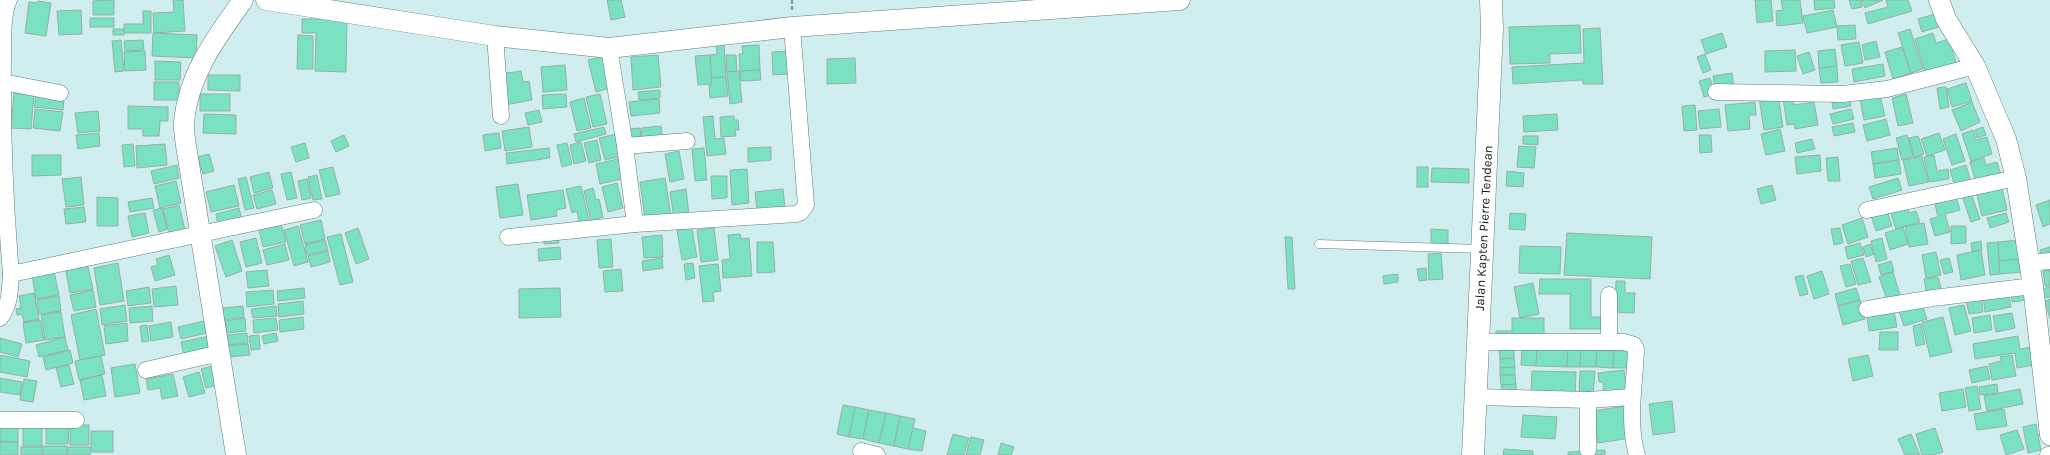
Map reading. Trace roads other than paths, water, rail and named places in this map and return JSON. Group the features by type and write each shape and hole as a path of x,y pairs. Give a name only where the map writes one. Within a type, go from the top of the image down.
{"main road":[{"name":"Jalan Kapten Pierre Tendean","path":"1473,455 1492,29 1491,0"}],"street":[{"path":"0,318 6,311 11,274 1,99 3,82 2,46 7,4 10,0"},
{"path":"236,455 186,143 184,122 192,86 209,47 243,0"},
{"path":"266,0 495,36 609,48 792,27 1180,0"},
{"path":"1939,0 1946,19 1975,66 2006,139 2016,178 2028,264 2033,286 2050,436"},
{"path":"508,237 635,224 796,214 805,209 792,27"},
{"path":"495,36 501,116"},
{"path":"609,48 625,146 635,224"},
{"path":"1716,92 1843,94 1887,90 1975,66"},
{"path":"3,82 60,94"},
{"path":"625,146 687,141"},
{"path":"1867,210 2016,178"},
{"path":"11,274 314,210"},
{"path":"2028,264 2050,261"},
{"path":"1867,309 1933,298 2033,286"},
{"path":"1609,295 1609,342"},
{"path":"1478,342 1629,342 1636,349 1632,397 1633,440 1637,455"},
{"path":"146,370 220,353"},
{"path":"1475,397 1588,400 1632,397"},
{"path":"1588,400 1588,450"},
{"path":"0,420 76,420"}],"lane":[{"path":"1319,244 1482,249"}]}
